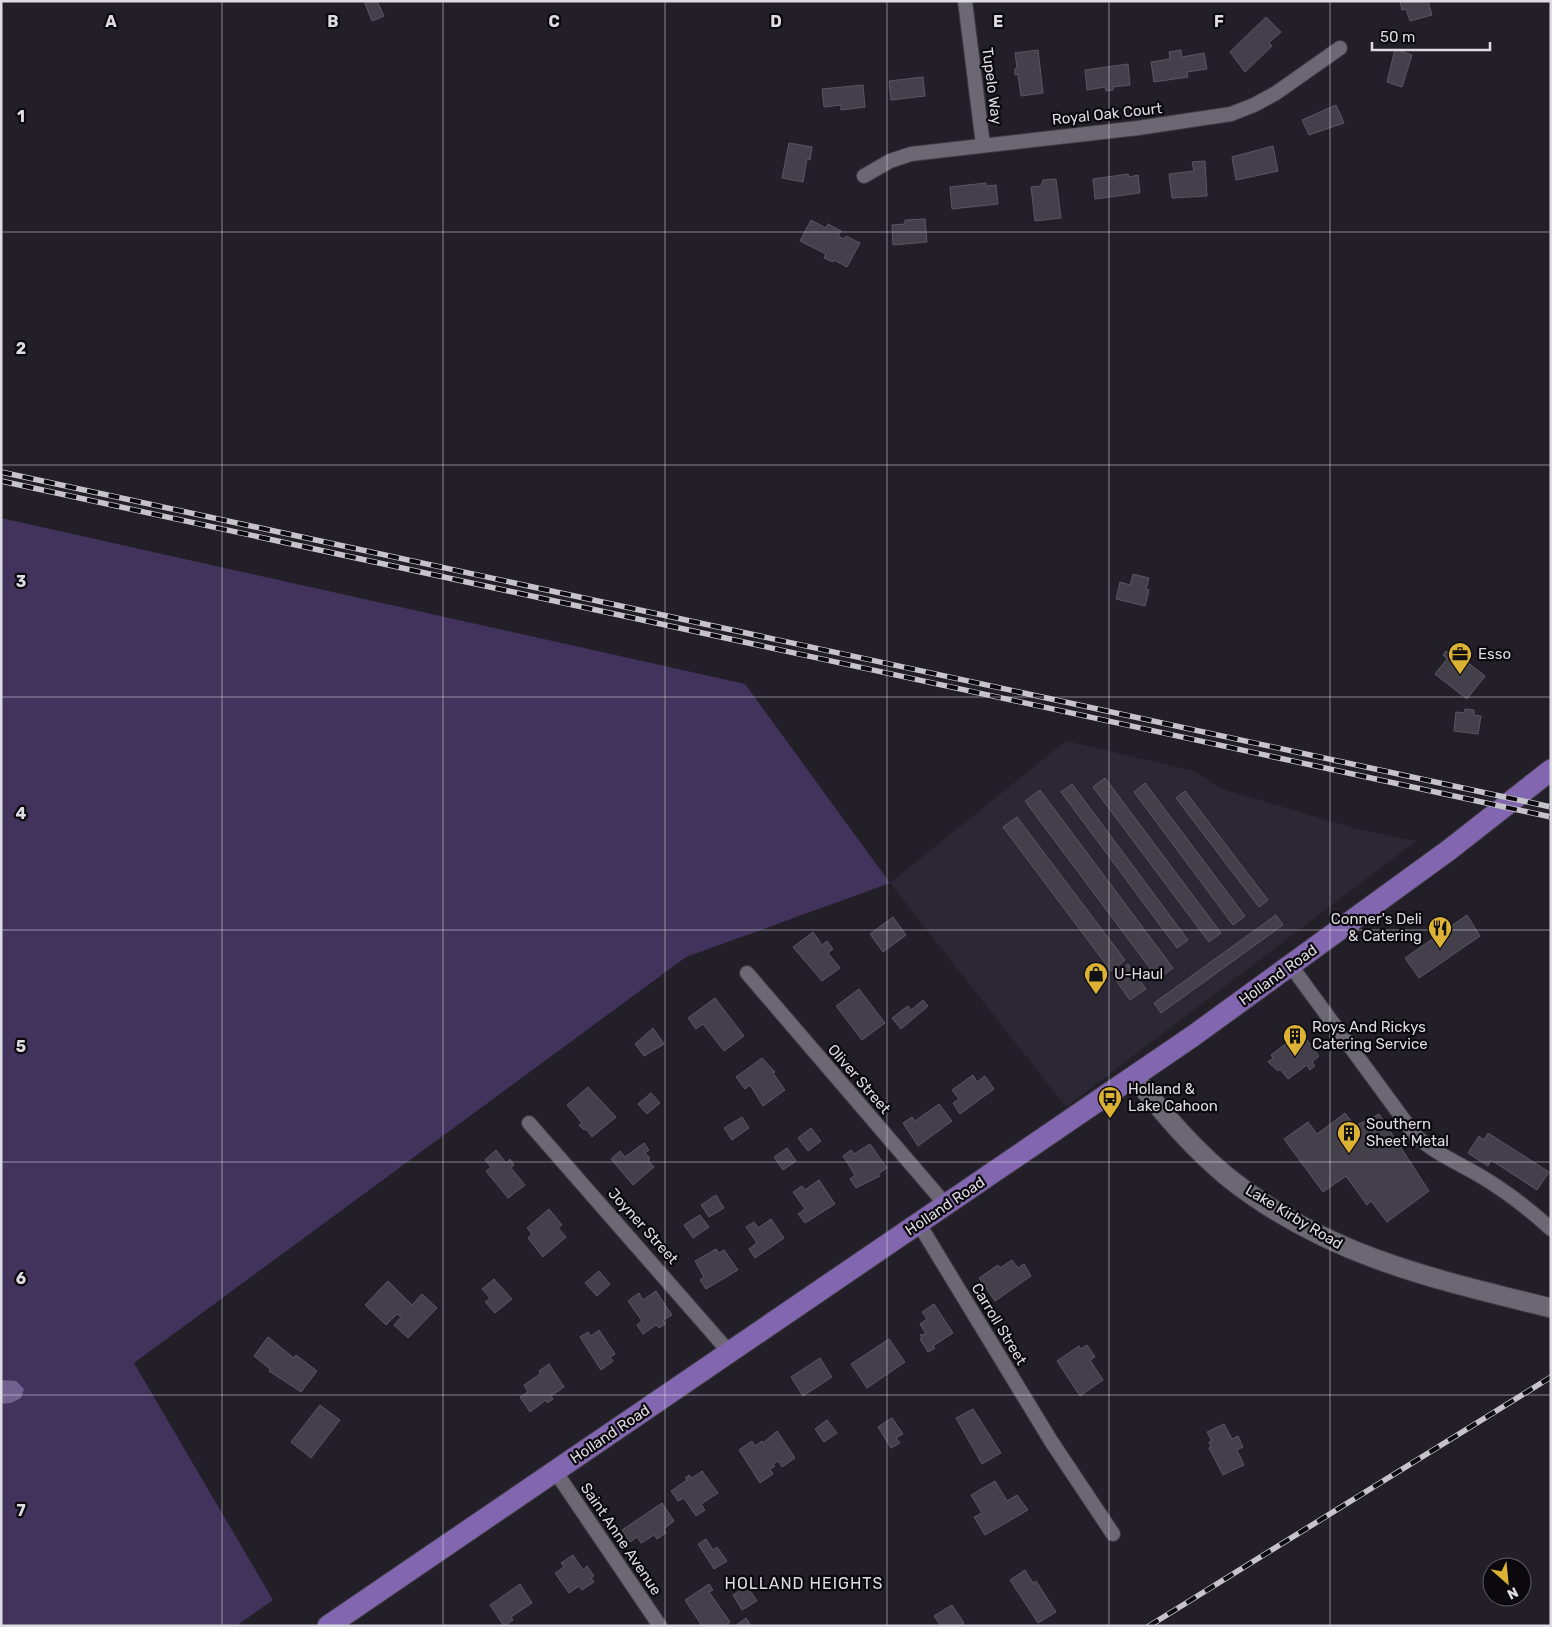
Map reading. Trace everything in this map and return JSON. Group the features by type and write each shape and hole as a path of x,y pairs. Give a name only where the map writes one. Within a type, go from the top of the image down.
{"main road":[{"name":"Holland Road","path":"328,1626 1134,1077 1291,966 1449,850 1551,770"}],"street":[{"name":"Tupelo Way","path":"965,1 983,145"},
{"name":"Royal Oak Court","path":"864,176 890,161 911,154 1138,128 1231,114 1254,105 1276,93 1340,48"},
{"path":"1291,966 1415,1135 1426,1145 1513,1198 1551,1229"},
{"name":"Oliver Street","path":"747,973 946,1206"},
{"name":"Lake Kirby Road","path":"1134,1077 1170,1122 1230,1179 1268,1206 1317,1234 1353,1251 1400,1269 1551,1308"},
{"name":"Joyner Street","path":"529,1122 730,1353"},
{"name":"Carroll Street","path":"919,1224 1051,1441 1113,1534"},
{"name":"Saint Anne Avenue","path":"555,1471 660,1626"}],"shaded area":[{"path":"1,518 745,684 890,883 686,957 134,1363 273,1600 236,1626 1,1626"},
{"name":"U-Haul","path":"1066,741 1194,771 1222,789 1357,829 1416,841 1066,1107 890,883"},
{"path":"1,1380 16,1381 24,1389 21,1398 11,1403 1,1404"}],"building":[{"path":"364,1 377,1 384,16 372,21"},
{"path":"1400,1 1428,1 1432,15 1410,21 1406,9 1402,10"},
{"path":"1266,17 1281,32 1269,43 1272,46 1245,72 1230,52"},
{"path":"1395,49 1412,55 1402,87 1387,82"},
{"path":"1038,50 1043,93 1021,96 1018,74 1015,75 1015,69 1017,68 1015,53"},
{"path":"1181,50 1182,57 1204,53 1207,69 1187,72 1188,77 1154,82 1151,62 1170,59 1169,52"},
{"path":"1128,64 1130,85 1113,87 1113,90 1106,91 1105,87 1087,90 1085,70"},
{"path":"923,77 925,96 891,100 889,81"},
{"path":"863,85 865,107 841,110 841,105 824,107 822,89"},
{"path":"1336,105 1344,123 1309,135 1302,120"},
{"path":"789,143 812,147 810,160 807,159 803,182 782,178"},
{"path":"1273,146 1278,171 1236,180 1232,157"},
{"path":"1205,161 1207,196 1172,198 1169,174 1194,171 1192,162"},
{"path":"1128,174 1129,177 1138,175 1140,193 1095,199 1093,179"},
{"path":"1056,179 1061,218 1035,221 1031,187 1041,186 1043,180"},
{"path":"986,183 986,186 996,185 998,204 952,209 950,187"},
{"path":"925,219 927,242 893,245 892,225 905,224 905,220"},
{"path":"811,220 826,228 828,224 841,231 838,236 844,239 846,236 860,243 847,267 834,260 833,262 824,258 826,254 800,241"},
{"path":"1133,574 1149,578 1146,589 1149,590 1145,606 1116,599 1120,582 1130,585"},
{"name":"Esso","path":"1446,651 1451,654 1453,651 1485,676 1467,699 1435,674 1447,659 1443,655"},
{"path":"1465,709 1474,710 1474,715 1481,716 1478,734 1454,731 1456,712 1464,713"},
{"path":"1105,778 1221,933 1209,942 1093,787"},
{"path":"1145,783 1245,916 1233,925 1134,792"},
{"path":"1072,784 1188,940 1177,948 1061,792"},
{"path":"1040,790 1173,968 1158,979 1025,801"},
{"path":"1185,791 1268,900 1259,907 1176,798"},
{"path":"1017,817 1125,960 1111,971 1003,827"},
{"path":"1276,915 1283,925 1161,1013 1154,1003"},
{"path":"1467,915 1480,936 1419,978 1405,958"},
{"path":"893,917 906,935 883,952 870,934"},
{"path":"813,932 822,945 827,941 833,949 828,953 840,968 822,981 793,947"},
{"name":"U-Haul","path":"1128,964 1146,989 1130,1000 1113,976"},
{"path":"859,989 885,1023 862,1040 836,1006"},
{"path":"715,998 744,1036 724,1051 703,1024 696,1029 688,1018"},
{"path":"923,1000 928,1006 901,1029 892,1018 908,1006 911,1010"},
{"path":"653,1028 664,1044 644,1056 635,1044"},
{"name":"Roys And Rickys Catering Service","path":"1301,1032 1319,1056 1312,1062 1315,1066 1310,1070 1307,1065 1288,1079 1280,1069 1278,1071 1268,1062 1273,1058 1271,1055"},
{"path":"762,1058 775,1072 773,1073 785,1090 763,1106 750,1085 745,1089 736,1077"},
{"path":"973,1075 977,1082 985,1076 994,1089 960,1114 953,1103 959,1099 952,1090"},
{"path":"588,1087 616,1117 592,1137 586,1129 584,1130 579,1125 582,1123 567,1105"},
{"path":"651,1093 660,1103 647,1114 638,1104"},
{"path":"939,1104 952,1121 918,1146 903,1123 912,1117 915,1121"},
{"name":"Southern Sheet Metal","path":"1345,1113 1355,1126 1379,1114 1429,1191 1387,1222 1371,1201 1367,1205 1346,1176 1323,1192 1284,1139 1308,1122 1317,1134"},
{"path":"742,1117 749,1128 732,1140 724,1128"},
{"path":"811,1128 821,1141 808,1151 798,1138"},
{"path":"1488,1133 1549,1172 1537,1190 1491,1160 1488,1166 1468,1153 1479,1136 1484,1140"},
{"path":"644,1143 649,1150 645,1153 650,1158 648,1160 654,1167 633,1185 611,1159 620,1151 625,1157"},
{"path":"870,1144 887,1168 878,1174 880,1176 856,1188 850,1179 855,1175 843,1156 851,1150 854,1154"},
{"path":"787,1148 796,1161 783,1170 774,1157"},
{"path":"496,1150 506,1163 510,1159 514,1165 511,1168 525,1185 508,1198 486,1171 491,1167 485,1160"},
{"path":"819,1180 835,1204 805,1223 798,1214 805,1209 793,1192 802,1186 805,1190"},
{"path":"716,1195 724,1208 709,1217 701,1205"},
{"path":"549,1209 562,1225 558,1228 566,1237 543,1257 528,1238 532,1234 527,1228"},
{"path":"700,1215 709,1227 693,1238 684,1225"},
{"path":"771,1219 784,1238 755,1258 749,1249 757,1243 746,1227 754,1222 758,1228"},
{"path":"716,1249 719,1253 724,1250 738,1270 706,1289 700,1280 704,1277 695,1261"},
{"path":"1012,1260 1018,1268 1024,1264 1031,1276 995,1301 979,1278 998,1265 1000,1268"},
{"path":"599,1271 610,1284 597,1296 585,1283"},
{"path":"494,1279 512,1299 495,1313 485,1302 490,1298 482,1289"},
{"path":"388,1281 412,1305 422,1294 437,1308 408,1338 394,1325 401,1317 397,1314 386,1325 365,1305"},
{"path":"656,1291 672,1315 663,1320 665,1324 659,1328 656,1325 643,1334 637,1325 642,1321 628,1301 639,1293 643,1300"},
{"path":"934,1304 953,1333 933,1346 935,1348 928,1352 920,1339 922,1338 920,1335 926,1334 920,1324 927,1319 922,1312"},
{"path":"599,1330 615,1354 610,1357 613,1361 601,1370 580,1337 588,1332 591,1336"},
{"path":"268,1337 294,1358 296,1355 317,1371 301,1392 269,1371 270,1369 254,1356"},
{"path":"889,1339 905,1362 867,1388 851,1364"},
{"path":"1087,1345 1095,1357 1090,1360 1103,1380 1080,1396 1057,1361 1079,1346 1081,1349"},
{"path":"820,1358 832,1377 803,1396 791,1377"},
{"path":"549,1364 564,1387 551,1396 553,1399 547,1403 546,1400 530,1412 520,1397 528,1392 524,1385 540,1374 539,1371"},
{"path":"320,1405 340,1420 311,1458 291,1442"},
{"path":"973,1409 1001,1453 982,1464 956,1418"},
{"path":"892,1418 903,1434 896,1438 900,1443 891,1448 878,1427"},
{"path":"827,1420 837,1433 824,1442 815,1429"},
{"path":"1224,1424 1232,1439 1238,1436 1243,1447 1237,1450 1244,1465 1223,1475 1209,1448 1211,1447 1209,1442 1212,1441 1207,1432"},
{"path":"777,1431 795,1458 782,1467 778,1461 773,1464 775,1466 770,1469 773,1474 760,1483 739,1450 752,1441 755,1446 762,1441 763,1443"},
{"path":"702,1471 718,1493 701,1504 705,1510 696,1516 684,1498 678,1501 671,1491 687,1480 685,1478 689,1475 692,1478"},
{"path":"995,1481 1007,1501 1017,1495 1028,1510 985,1535 974,1517 982,1513 971,1495"},
{"path":"662,1503 674,1521 664,1529 666,1533 657,1539 654,1535 641,1543 637,1537 630,1542 622,1530"},
{"path":"706,1539 713,1550 717,1547 727,1561 714,1569 698,1544"},
{"path":"573,1555 583,1570 587,1566 594,1576 591,1578 594,1582 582,1590 579,1586 569,1593 555,1573 564,1567 561,1563"},
{"path":"1025,1570 1033,1583 1036,1581 1056,1612 1038,1623 1010,1580"},
{"path":"520,1584 532,1603 511,1617 513,1620 504,1626 490,1605"},
{"path":"709,1584 713,1590 709,1592 730,1622 725,1626 702,1626 685,1600"},
{"path":"747,1586 757,1601 742,1610 733,1595"},
{"path":"952,1605 964,1623 959,1626 941,1626 934,1616"},
{"path":"746,1618 751,1626 735,1626"}],"railway":[{"path":"1,472 1551,807"},
{"path":"1,481 1551,817"},
{"path":"1149,1626 1551,1377"}],"place":[{"name":"Esso","path":"1460,675"},
{"name":"Conner's Deli & Catering","path":"1440,949"},
{"name":"U-Haul","path":"1096,995"},
{"name":"Roys And Rickys Catering Service","path":"1295,1057"},
{"name":"Holland & Lake Cahoon","path":"1110,1119"},
{"name":"Southern Sheet Metal","path":"1349,1154"}],"district":[{"name":"HOLLAND HEIGHTS","path":"804,1583"}]}
